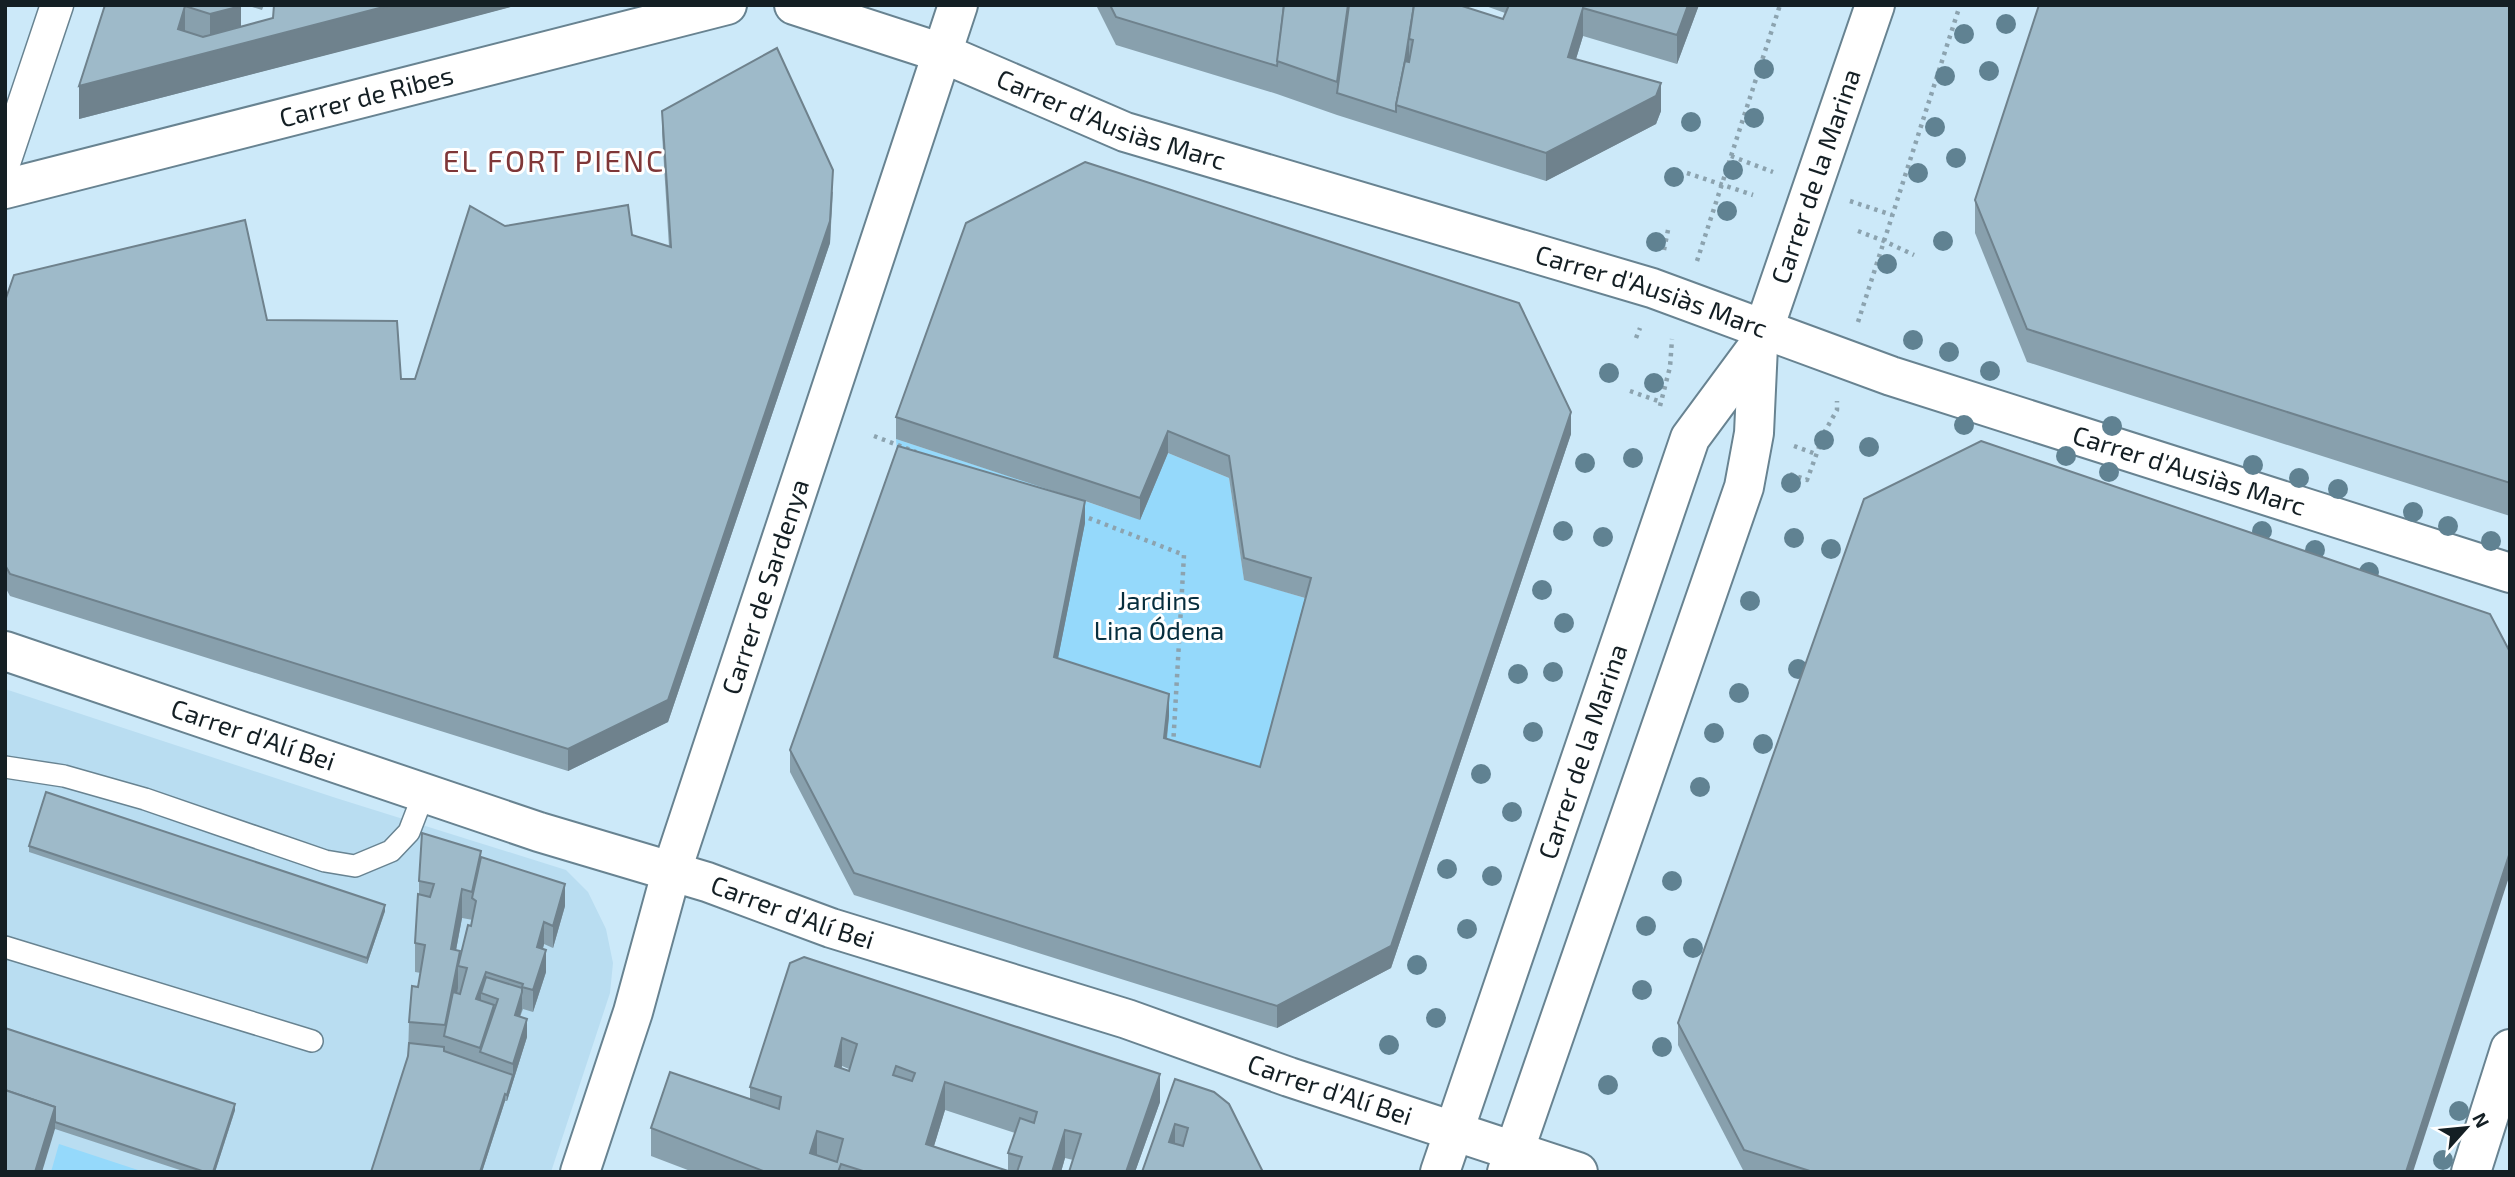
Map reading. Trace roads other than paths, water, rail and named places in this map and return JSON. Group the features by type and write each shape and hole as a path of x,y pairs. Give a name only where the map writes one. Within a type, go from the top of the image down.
{"street":[{"path":"5,160 57,5"},
{"name":"Carrer de Ribes","path":"5,189 727,5"},
{"name":"Carrer d'Ausiàs Marc","path":"794,5 942,53 1125,132 1652,288 1761,338 1891,376 2510,573"},
{"name":"Carrer de Sardenya","path":"580,1172 633,1012 671,873 958,5"},
{"name":"Carrer de la Marina","path":"1510,1161 1744,487 1754,433 1761,338 1875,5"},
{"name":"Carrer de la Marina","path":"1440,1172 1690,438 1761,338"},
{"name":"Carrer d'Alí Bei","path":"5,651 424,793 671,873 707,882 842,932 1127,1019 1298,1080 1455,1131 1510,1161 1578,1172"},
{"path":"2470,1172 2510,1049"}],"lane":[{"path":"5,767 64,776 145,799 325,861 355,866 391,851 410,832 424,793"},
{"path":"5,947 312,1041"}],"district":[{"name":"EL FORT PIENC","path":"554,162"}],"park label":[{"name":"Jardins Lina Ódena","path":"1159,616"}]}
